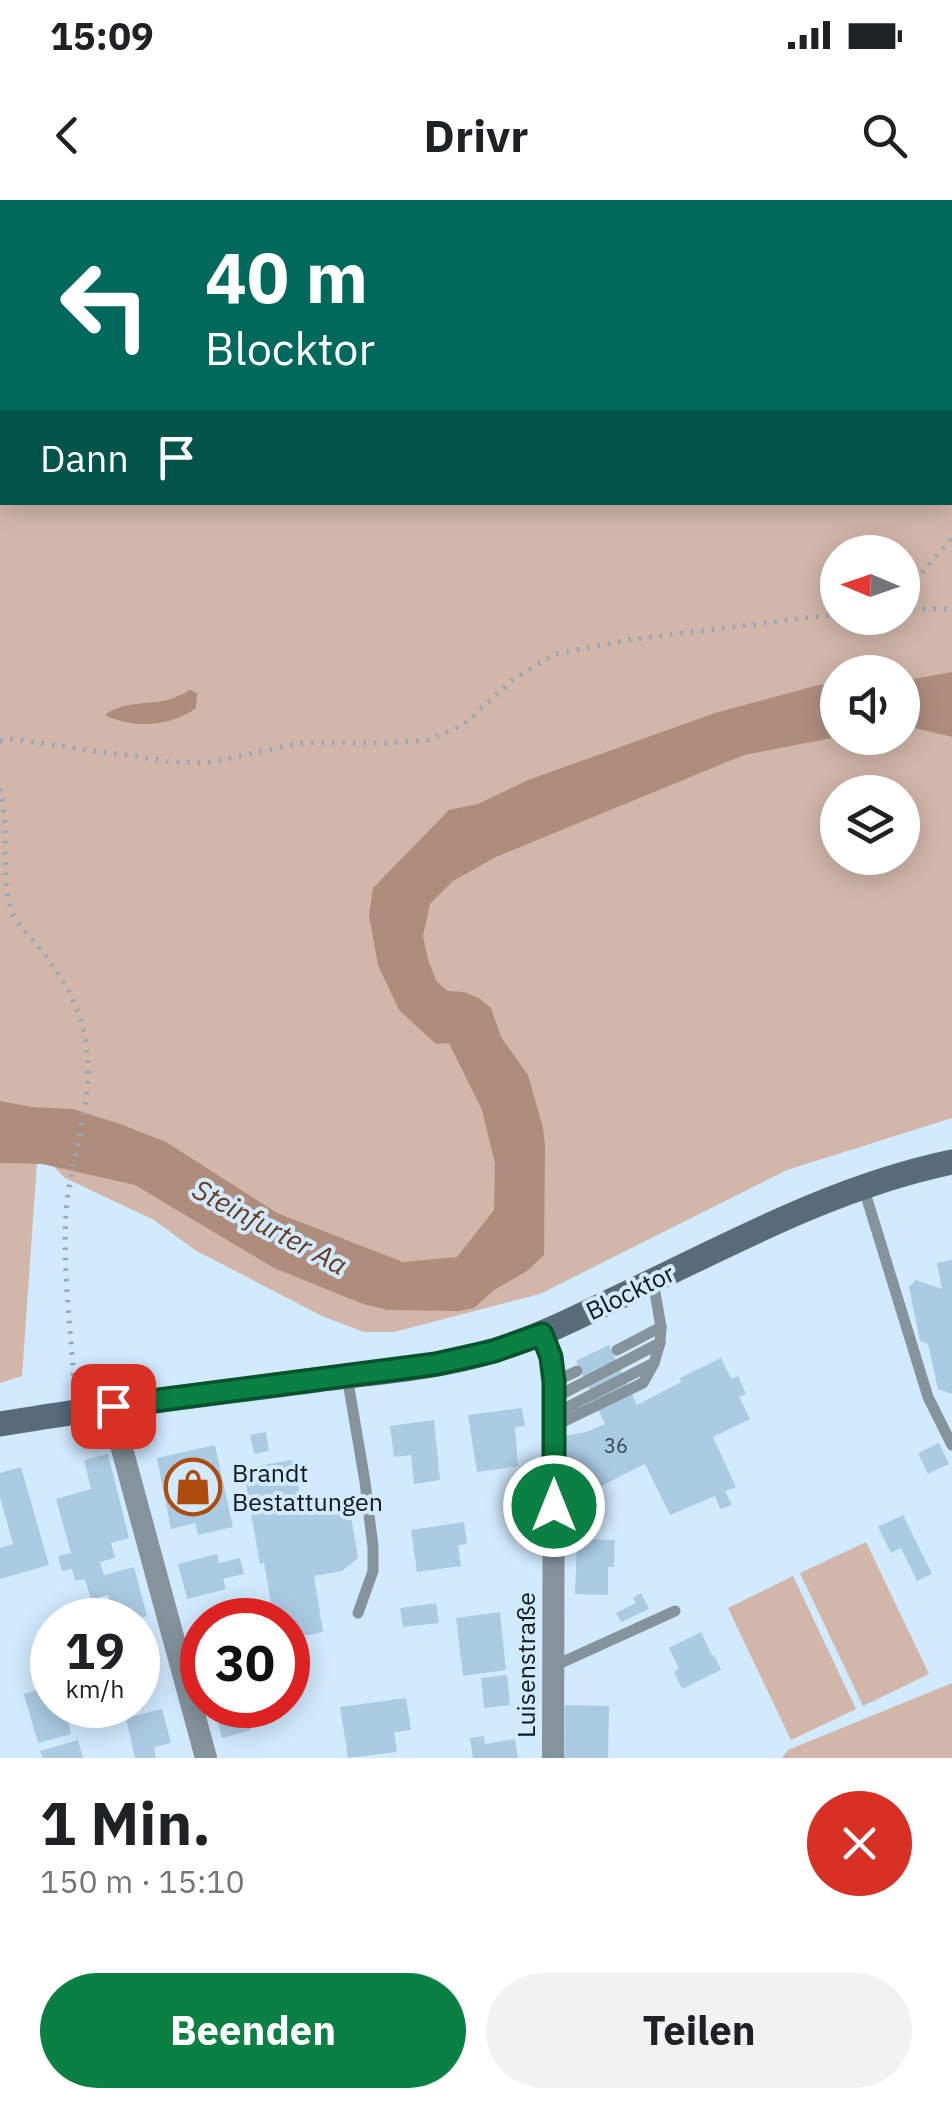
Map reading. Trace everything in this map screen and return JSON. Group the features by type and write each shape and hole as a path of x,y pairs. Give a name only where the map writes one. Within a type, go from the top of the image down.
{"main road":[{"name":"Blocktor","path":"0,1424 436,1364 494,1351 542,1334 784,1217 863,1186 952,1162"}],"street":[{"name":"Luisenstraße","path":"542,1334 551,1357 554,1405 554,1758"},
{"path":"113,1406 114,1424 206,1758"}],"lane":[{"path":"863,1186 928,1397 952,1445"},
{"path":"554,1405 654,1363 660,1327 653,1282"},
{"path":"617,1350 660,1327"},
{"path":"554,1405 660,1343"},
{"path":"554,1405 577,1371"},
{"path":"347,1376 373,1546 373,1571 358,1613"},
{"path":"554,1666 674,1611"}],"path":[{"path":"920,576 952,538"},
{"path":"920,608 952,609"},
{"path":"0,740 207,763 301,743 428,740 463,725 514,679 554,654 627,640 820,616"},
{"path":"0,789 3,879 12,913 72,996 87,1045 89,1084 67,1202 73,1412"}],"shaded area":[{"path":"0,505 952,505 952,713 920,724 920,655 820,655 820,755 920,755 920,729 952,737 952,1118 787,1170 540,1294 394,1332 364,1332 322,1316 195,1250 154,1220 65,1178 0,1111"},
{"path":"0,1163 37,1163 22,1376 0,1383"},
{"path":"866,1542 929,1674 863,1706 800,1573"},
{"path":"793,1576 856,1709 791,1740 728,1608"},
{"path":"952,1683 952,1758 782,1758 788,1750"}],"water":[{"path":"952,672 952,737 920,729 920,678"},
{"name":"Steinfurter Aa","path":"820,685 820,740 744,755 496,857 453,881 430,904 423,936 437,982 448,991 479,998 491,1008 501,1037 528,1075 545,1145 544,1255 474,1308 388,1310 363,1304 274,1268 135,1185 42,1164 0,1163 0,1101 73,1109 166,1142 277,1213 403,1262 457,1257 494,1210 495,1164 482,1110 449,1043 436,1044 399,1010 378,965 369,915 373,888 449,810 478,804 528,780 715,713"},
{"path":"190,690 197,693 196,708 175,719 139,724 105,715 119,707 167,700"}],"building":[{"path":"952,1260 952,1394 938,1389 928,1344 920,1341 909,1287 916,1280 942,1289 937,1263"},
{"path":"609,1345 637,1405 721,1358 731,1379 738,1376 746,1394 739,1397 750,1419 713,1437 736,1487 725,1491 732,1505 720,1509 715,1496 670,1515 645,1464 565,1504 565,1436 605,1424 576,1361"},
{"path":"522,1408 525,1426 515,1427 518,1466 477,1472 468,1415"},
{"path":"434,1420 440,1480 414,1484 411,1455 394,1457 390,1426"},
{"path":"266,1432 269,1451 254,1454 250,1435"},
{"path":"939,1443 949,1464 928,1474 918,1453"},
{"name":"Brandt Bestattungen","path":"215,1445 233,1527 198,1535 195,1523 171,1529 157,1458"},
{"path":"108,1454 129,1538 111,1543 115,1558 100,1562 104,1575 134,1567 142,1598 108,1595 90,1598 85,1579 75,1581 72,1569 62,1571 58,1556 71,1553 56,1499 91,1489 84,1460"},
{"path":"293,1460 302,1506 348,1498 358,1558 342,1571 314,1576 323,1632 310,1635 310,1598 270,1598 243,1468"},
{"path":"21,1467 49,1565 0,1579 0,1548 13,1544 0,1497 0,1473"},
{"path":"903,1515 932,1574 917,1581 901,1548 891,1553 878,1527"},
{"path":"464,1522 467,1544 458,1545 461,1566 417,1572 411,1530"},
{"path":"577,1539 615,1540 614,1567 608,1567 608,1595 575,1594"},
{"path":"217,1554 219,1563 240,1558 244,1574 223,1579 226,1589 187,1598 178,1564"},
{"path":"641,1593 649,1609 621,1622 616,1613 636,1603 633,1598"},
{"path":"436,1603 439,1623 403,1627 400,1608"},
{"path":"500,1612 506,1670 463,1676 456,1618"},
{"path":"701,1632 721,1670 682,1689 674,1672 679,1669 669,1648"},
{"path":"507,1675 510,1705 484,1708 481,1678"},
{"path":"30,1692 30,1715 24,1694"},
{"path":"406,1698 411,1730 394,1732 397,1752 348,1758 340,1707"},
{"path":"565,1705 609,1706 608,1758 564,1758"},
{"path":"160,1710 171,1743 154,1747 156,1758 135,1758 128,1728 160,1728"},
{"path":"34,1728 70,1728 71,1734 38,1743"},
{"path":"220,1728 250,1728 251,1730 222,1738"},
{"path":"484,1736 485,1744 515,1739 518,1758 473,1758 470,1738"},
{"path":"78,1740 83,1758 43,1758 40,1751"}],"place":[{"name":"Brandt Bestattungen","path":"193,1487"}],"route":[{"path":"113,1406 436,1364 494,1351 542,1334 551,1357 554,1382 554,1506"}]}
